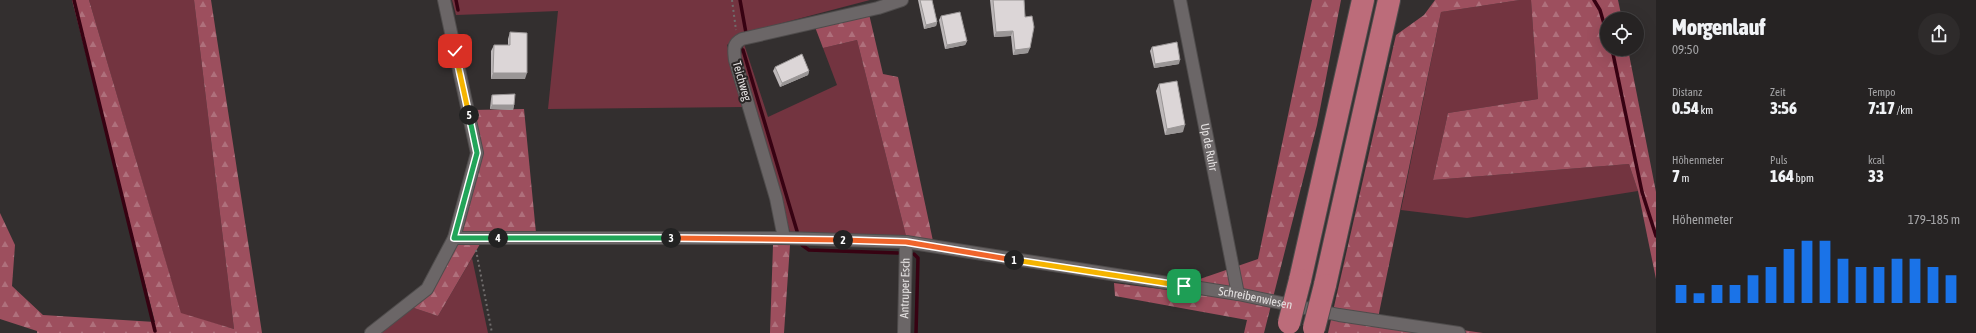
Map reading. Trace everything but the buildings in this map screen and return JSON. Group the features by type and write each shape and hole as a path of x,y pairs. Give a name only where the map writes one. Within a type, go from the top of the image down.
{"highway":[{"path":"1288,328 1363,0"},
{"path":"1314,330 1389,0"},
{"path":"1379,49 1399,0"}],"street":[{"path":"371,333 427,289 454,238 477,153 444,0"},
{"path":"737,42 878,8 902,0"},
{"name":"Up de Ruhr","path":"1180,0 1238,294"},
{"name":"Teichweg","path":"737,42 734,46 735,60 774,191 784,238"},
{"name":"Schreibenwiesen","path":"454,238 784,238 906,242 1238,294 1338,315 1459,333"},
{"name":"Antruper Esch","path":"904,333 906,242"}],"path":[{"path":"732,0 737,42"},
{"path":"474,238 492,333"}],"shaded area":[{"path":"89,0 194,0 234,329 181,314"},
{"path":"452,0 870,0 740,34 727,45 744,107 548,109 558,11 456,15"},
{"path":"1520,0 1531,0 1538,99 1448,113 1433,180 1629,164 1638,191 1467,218 1401,210 1441,12"},
{"path":"857,40 906,236 790,232 740,59 744,44 768,117 837,85 823,48"},
{"path":"472,258 488,333 379,333 411,307 438,316"}],"green space":[{"path":"72,0 89,0 181,313 234,329 194,0 211,0 262,333 37,333 37,331 0,319 0,213 15,245 12,286 43,315 155,322"},
{"path":"1312,0 1341,0 1317,125 1264,333 1244,333 1247,320 1115,296 1114,283 1168,290 1258,259"},
{"path":"1435,0 1520,0 1441,12 1378,318 1483,333 1328,333 1396,35 1424,15"},
{"path":"1531,0 1618,0 1621,12 1600,12 1600,56 1629,56 1656,192 1656,279 1638,191 1629,164 1433,180 1448,113 1538,99"},
{"path":"869,14 883,74 898,77 933,241 906,236 857,40 823,48 815,27"},
{"path":"524,109 536,233 480,244 438,316 411,307 433,289 480,154 472,110"},
{"path":"773,245 790,245 784,333 770,333"}],"waterway":[{"path":"74,0 155,331"},
{"path":"456,0 458,10"},
{"path":"740,0 746,33"},
{"path":"1594,0 1601,12"},
{"path":"743,50 797,231"},
{"path":"1613,56 1642,192 1656,236"},
{"path":"802,245 809,250 898,253"},
{"path":"914,254 918,258 916,333"}],"route":[{"path":"455,51 477,153 454,238 784,238 906,242 1184,286"}]}
